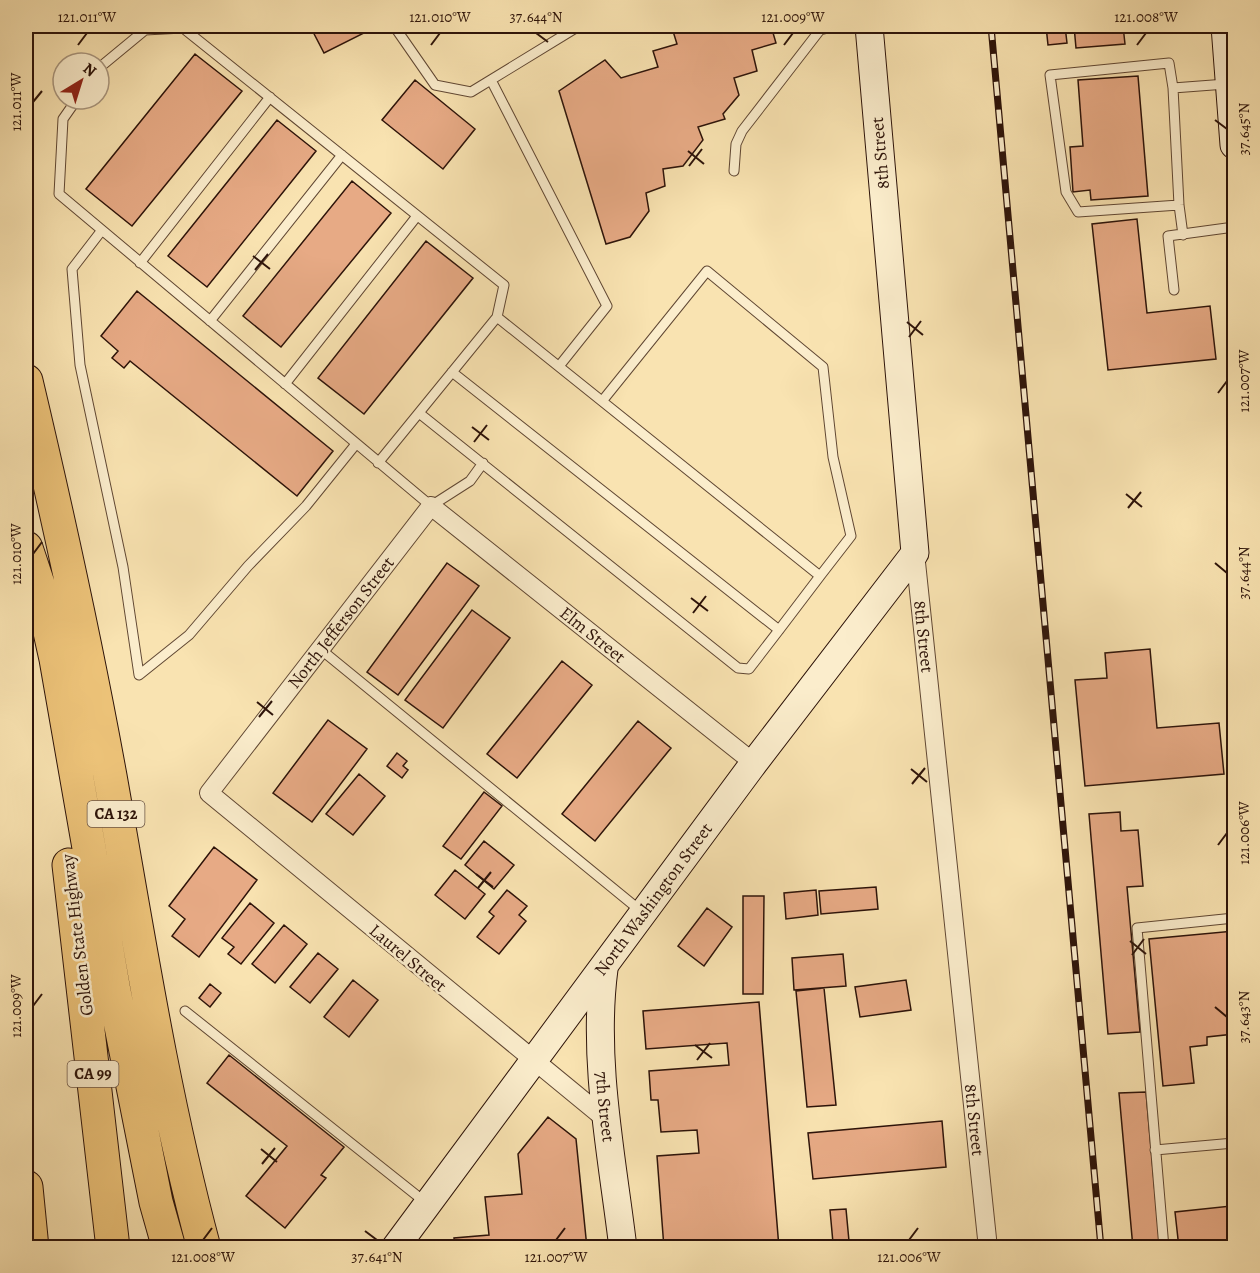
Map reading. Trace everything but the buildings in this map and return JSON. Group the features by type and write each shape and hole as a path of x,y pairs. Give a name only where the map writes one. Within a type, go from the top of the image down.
{"highway":[{"name":"CA 132","path":"26,381 84,638 168,1099 204,1248"},
{"path":"26,548 42,596 56,659 114,991 156,1202 169,1248"},
{"name":"Golden State Highway","path":"26,625 54,764 75,901 112,1248"},
{"path":"26,1187 32,1248"}],"street":[{"name":"8th Street","path":"869,26 915,553 988,1248"},
{"path":"1226,26 1234,145"},
{"name":"North Jefferson Street","path":"209,793 431,506"},
{"name":"Elm Street","path":"431,506 754,763"},
{"name":"North Washington Street","path":"395,1248 754,763 915,553"},
{"name":"Laurel Street","path":"209,793 534,1063 608,1121"},
{"name":"7th Street","path":"605,964 600,1002 608,1121 622,1248"}],"lane":[{"path":"393,26 435,85 471,92 579,26"},
{"path":"734,171 736,144 742,131 820,30 836,26"},
{"path":"111,58 146,30 183,28 504,285 497,317 378,463"},
{"path":"1179,205 1078,212 1066,192 1050,75 1169,63 1173,88 1179,205 1183,235"},
{"path":"491,80 607,306 560,365"},
{"path":"1173,88 1230,84"},
{"path":"140,263 270,97"},
{"path":"69,111 63,119 59,194 431,506"},
{"path":"210,321 342,155"},
{"path":"285,384 417,216"},
{"path":"1174,290 1168,237 1234,227"},
{"path":"102,230 72,269 79,355 120,556 139,675 189,635 248,566 306,506 356,444"},
{"path":"419,413 738,668 748,669 851,536 833,457 824,368 707,271 603,400"},
{"path":"497,317 560,365 820,576"},
{"path":"452,372 779,630"},
{"name":"North Jefferson Street","path":"431,506 470,481 483,463"},
{"path":"319,648 644,913"},
{"path":"1164,1248 1137,928 1234,918"},
{"path":"184,1011 427,1203"},
{"path":"1155,1150 1234,1143"}],"railway":[{"path":"991,26 1101,1248"}]}
